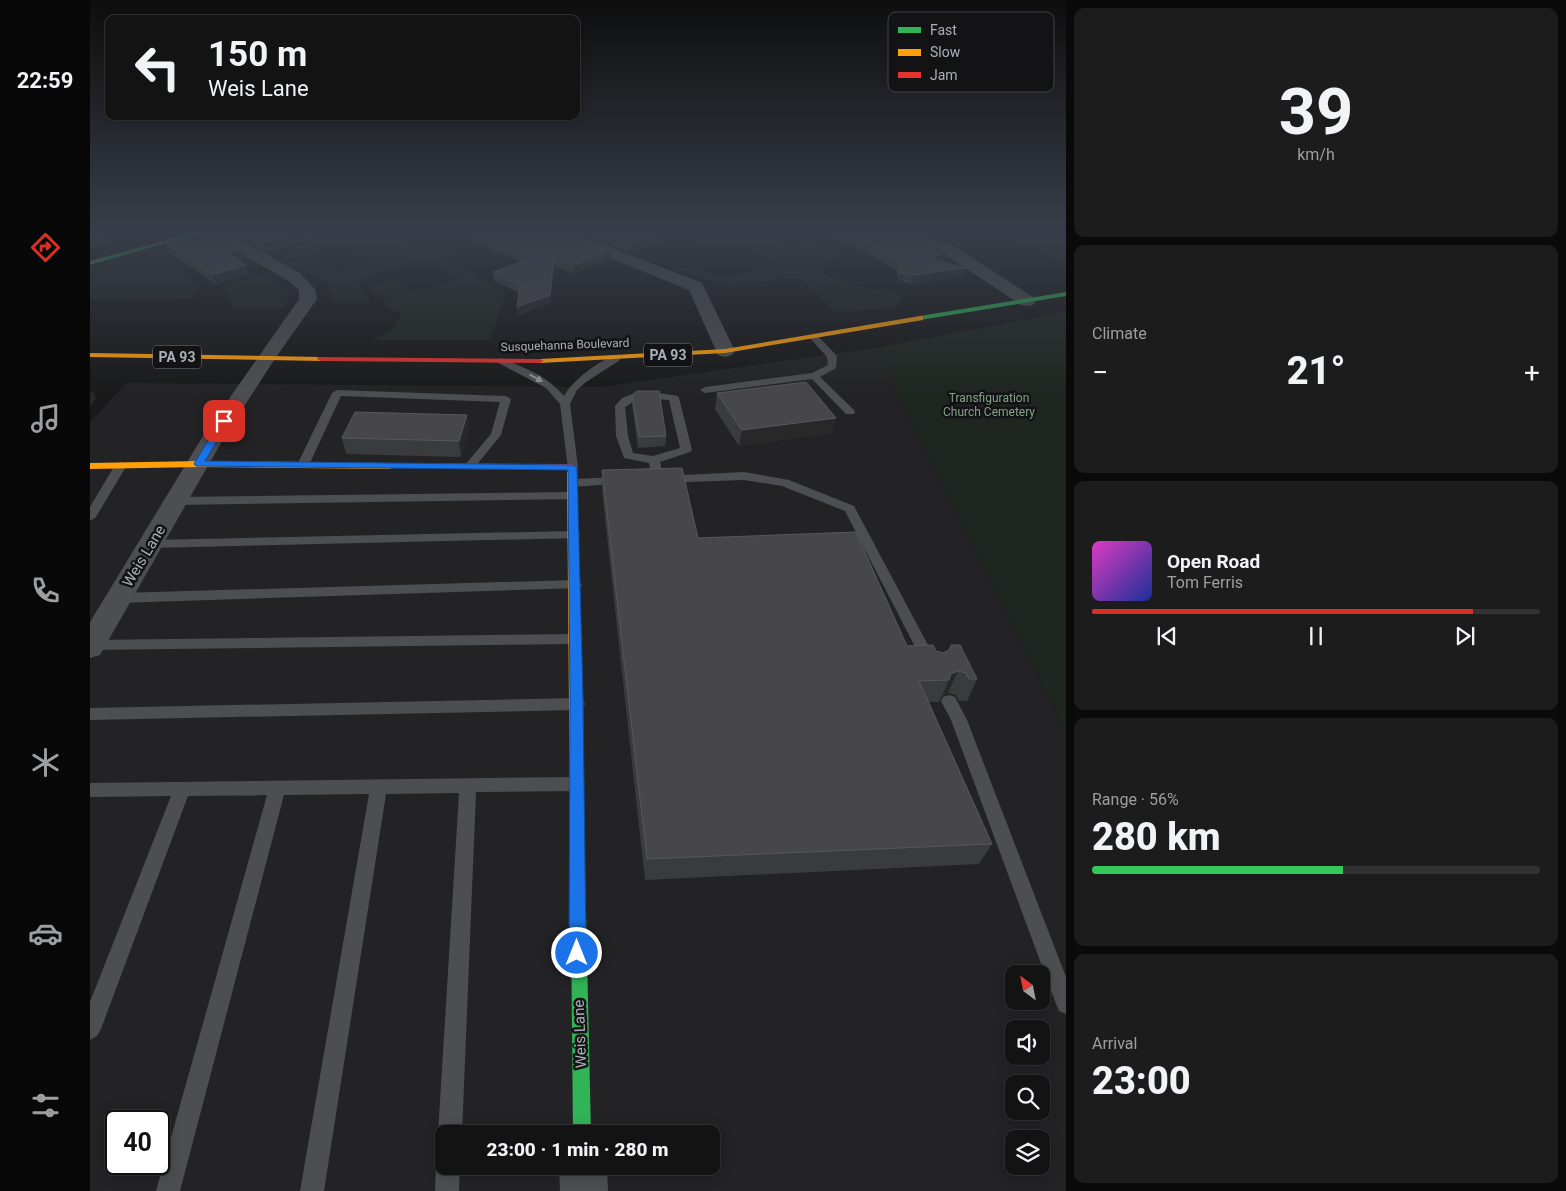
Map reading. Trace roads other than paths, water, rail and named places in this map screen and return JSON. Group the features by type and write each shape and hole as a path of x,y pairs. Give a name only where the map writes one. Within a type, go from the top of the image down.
{"main road":[{"name":"Susquehanna Boulevard","path":"90,354 265,359 500,361 564,361 617,358 725,351 1066,294"},
{"path":"90,466 199,464 572,467"},
{"name":"Weis Lane","path":"572,467 577,704 577,953 582,1125"}],"street":[{"name":"Weis Lane","path":"91,646 214,436 265,359 305,305 308,299 306,286"},
{"path":"692,286 696,287 725,351"},
{"path":"1003,286 1027,301"},
{"path":"583,1175 584,1191"}],"lane":[{"path":"705,390 814,376 833,366 832,356 814,337"},
{"path":"565,404 573,389 582,380 617,358"},
{"path":"500,361 532,375 550,386 565,404 572,467"},
{"path":"814,376 850,412"},
{"path":"303,465 337,393 506,398 496,435 470,466"},
{"path":"645,393 674,398 686,450 654,460 628,456 622,436 620,406 626,398 645,393"},
{"path":"654,460 658,479"},
{"path":"90,517 122,465"},
{"path":"177,501 573,490 639,480 744,476 785,483 850,509 933,667"},
{"path":"151,544 574,535"},
{"path":"119,598 574,585"},
{"path":"91,646 576,639"},
{"path":"949,701 959,720 1066,1004"},
{"path":"90,714 577,704"},
{"path":"90,790 577,784"},
{"path":"450,1125 468,785"},
{"path":"312,1191 379,786"},
{"path":"168,1191 277,788"},
{"path":"90,1029 182,789"},
{"path":"447,1191 448,1175"}],"park label":[{"name":"Transfiguration Church Cemetery","path":"989,405"}]}
